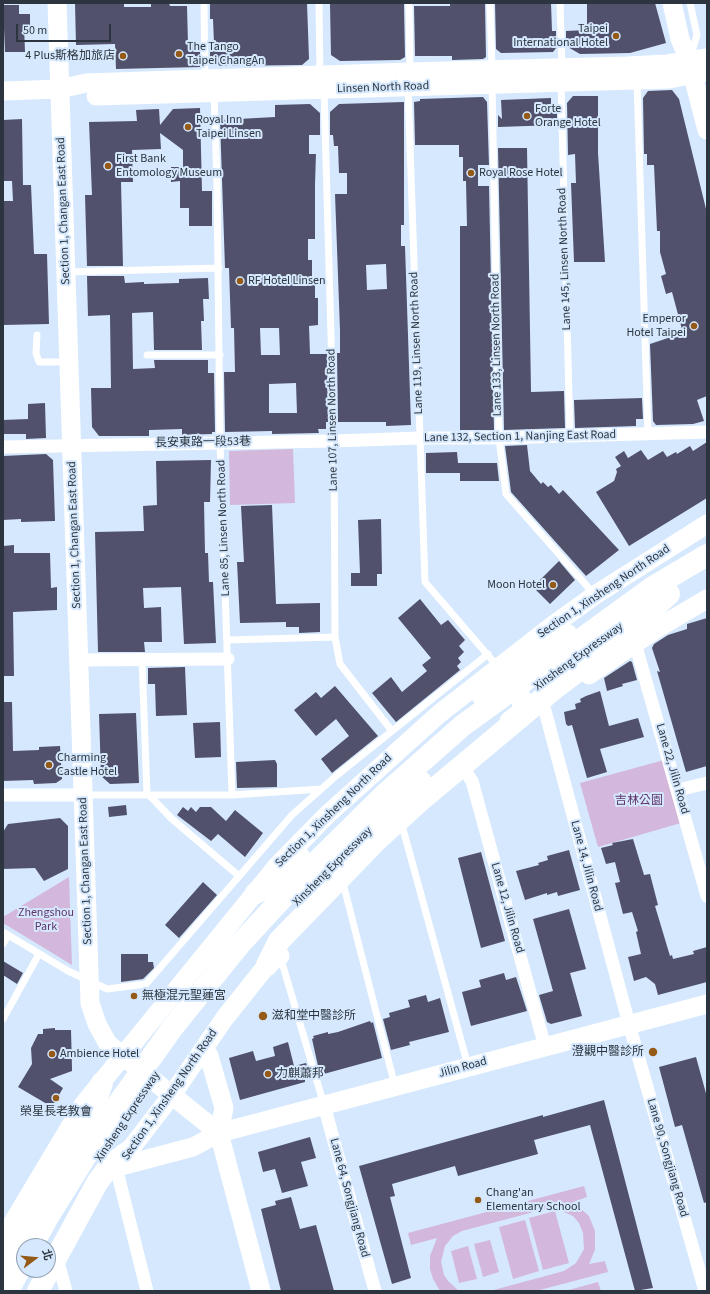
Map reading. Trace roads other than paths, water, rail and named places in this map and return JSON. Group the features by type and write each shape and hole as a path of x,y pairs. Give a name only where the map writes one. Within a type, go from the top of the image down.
{"highway":[{"name":"Xinsheng Expressway","path":"56,1253 79,1192 131,1111 189,1030 235,973 306,893 381,819 456,751 707,555"},
{"name":"Xinsheng Expressway","path":"37,1238 118,1104 173,1027 240,944 311,867 384,795 462,726 661,591 707,571"},
{"path":"256,893 280,878 409,755 531,656 661,591"},
{"path":"275,955 349,867 421,800 554,689 615,644 661,591"},
{"path":"3,1264 12,1245 90,1118 102,1083"},
{"path":"38,1291 97,1183 110,1165 122,1163"},
{"path":"8,1291 16,1276"},
{"path":"25,1291 32,1278"}],"street":[{"name":"Section 1, Changan East Road","path":"57,3 65,272 73,446 90,1003 97,1024 108,1044 219,1133"},
{"path":"672,3 680,39 699,67 707,130"},
{"name":"Linsen North Road","path":"3,91 60,89 86,83 210,86 561,75 667,64 699,67"},
{"name":"Linsen North Road","path":"561,75 637,80 669,79 699,67"},
{"name":"Lane 132, Section 1, Nanjing East Road","path":"334,441 420,438 570,437 707,432"},
{"name":"長安東路一段53巷","path":"3,447 334,441"},
{"name":"Section 1, Xinsheng North Road","path":"3,1239 82,1105 102,1083 122,1056 277,866 360,783 439,714 493,661 707,524"},
{"path":"661,626 674,606 707,586"},
{"name":"Section 1, Xinsheng North Road","path":"56,1255 172,1095 224,1019 275,955 403,829 465,772 544,707 635,643 707,599"},
{"name":"Lane 22, Jilin Road","path":"635,643 707,896"},
{"path":"521,696 536,700 602,656 611,660"},
{"path":"79,660 228,659"},
{"path":"465,772 466,754 522,711 521,696 493,661"},
{"name":"Lane 14, Jilin Road","path":"544,707 629,1024"},
{"name":"Lane 12, Jilin Road","path":"465,772 472,781 545,1047"},
{"path":"678,790 707,782"},
{"path":"3,795 83,795"},
{"name":"Jilin Road","path":"122,1163 193,1148 219,1133 707,1004"},
{"name":"Lane 90, Songjiang Road","path":"629,1024 705,1289"},
{"path":"204,1049 209,1056 224,1108 219,1133 261,1291"},
{"name":"Lane 64, Songjiang Road","path":"324,1105 375,1291"},
{"path":"122,1163 147,1291"},
{"path":"56,1264 66,1291"},
{"name":"Section 1, Xinsheng North Road","path":"45,1291 49,1278"}],"lane":[{"name":"Lane 85, Linsen North Road","path":"204,3 210,86 219,268 220,443 228,640 232,795"},
{"name":"Lane 107, Linsen North Road","path":"319,3 334,441 335,637 340,664 392,731"},
{"name":"Lane 119, Linsen North Road","path":"409,3 409,79 424,582 493,661"},
{"name":"Lane 133, Linsen North Road","path":"490,3 499,438 506,494 595,595"},
{"name":"Lane 145, Linsen North Road","path":"560,3 570,437"},
{"path":"690,3 697,35 699,67"},
{"path":"637,80 648,434"},
{"path":"65,272 219,268"},
{"path":"37,335 36,353 39,362 69,362"},
{"path":"147,355 220,355"},
{"path":"228,640 335,637"},
{"path":"142,659 148,795 172,819 239,876"},
{"path":"3,944 5,934 89,981 107,988 146,984 292,815 321,789 392,731 493,661"},
{"path":"83,795 232,795 321,789"},
{"path":"403,829 469,1067"},
{"path":"344,886 395,1086"},
{"path":"3,1019 39,954"},
{"path":"275,955 283,966 324,1105"}],"place":[{"name":"Taipei International Hotel","path":"616,36"},
{"name":"The Tango Taipei ChangAn","path":"179,54"},
{"name":"4 Plus斯格加旅店","path":"123,56"},
{"name":"Forte Orange Hotel","path":"527,116"},
{"name":"Royal Inn Taipei Linsen","path":"188,127"},
{"name":"First Bank Entomology Museum","path":"108,166"},
{"name":"Royal Rose Hotel","path":"471,173"},
{"name":"RF Hotel Linsen","path":"240,281"},
{"name":"Emperor Hotel Taipei","path":"694,326"},
{"name":"Moon Hotel","path":"553,585"},
{"name":"Charming Castle Hotel","path":"49,765"},
{"name":"無極混元聖蓮宮","path":"134,996"},
{"name":"滋和堂中醫診所","path":"263,1016"},
{"name":"澄觀中醫診所","path":"653,1052"},
{"name":"Ambience Hotel","path":"52,1054"},
{"name":"力麒蕭邦","path":"268,1074"},
{"name":"榮星長老教會","path":"56,1098"},
{"name":"Chang'an Elementary School","path":"478,1200"}],"park label":[{"name":"吉林公園","path":"639,801"},
{"name":"Zhengshou Park","path":"46,920"}]}
